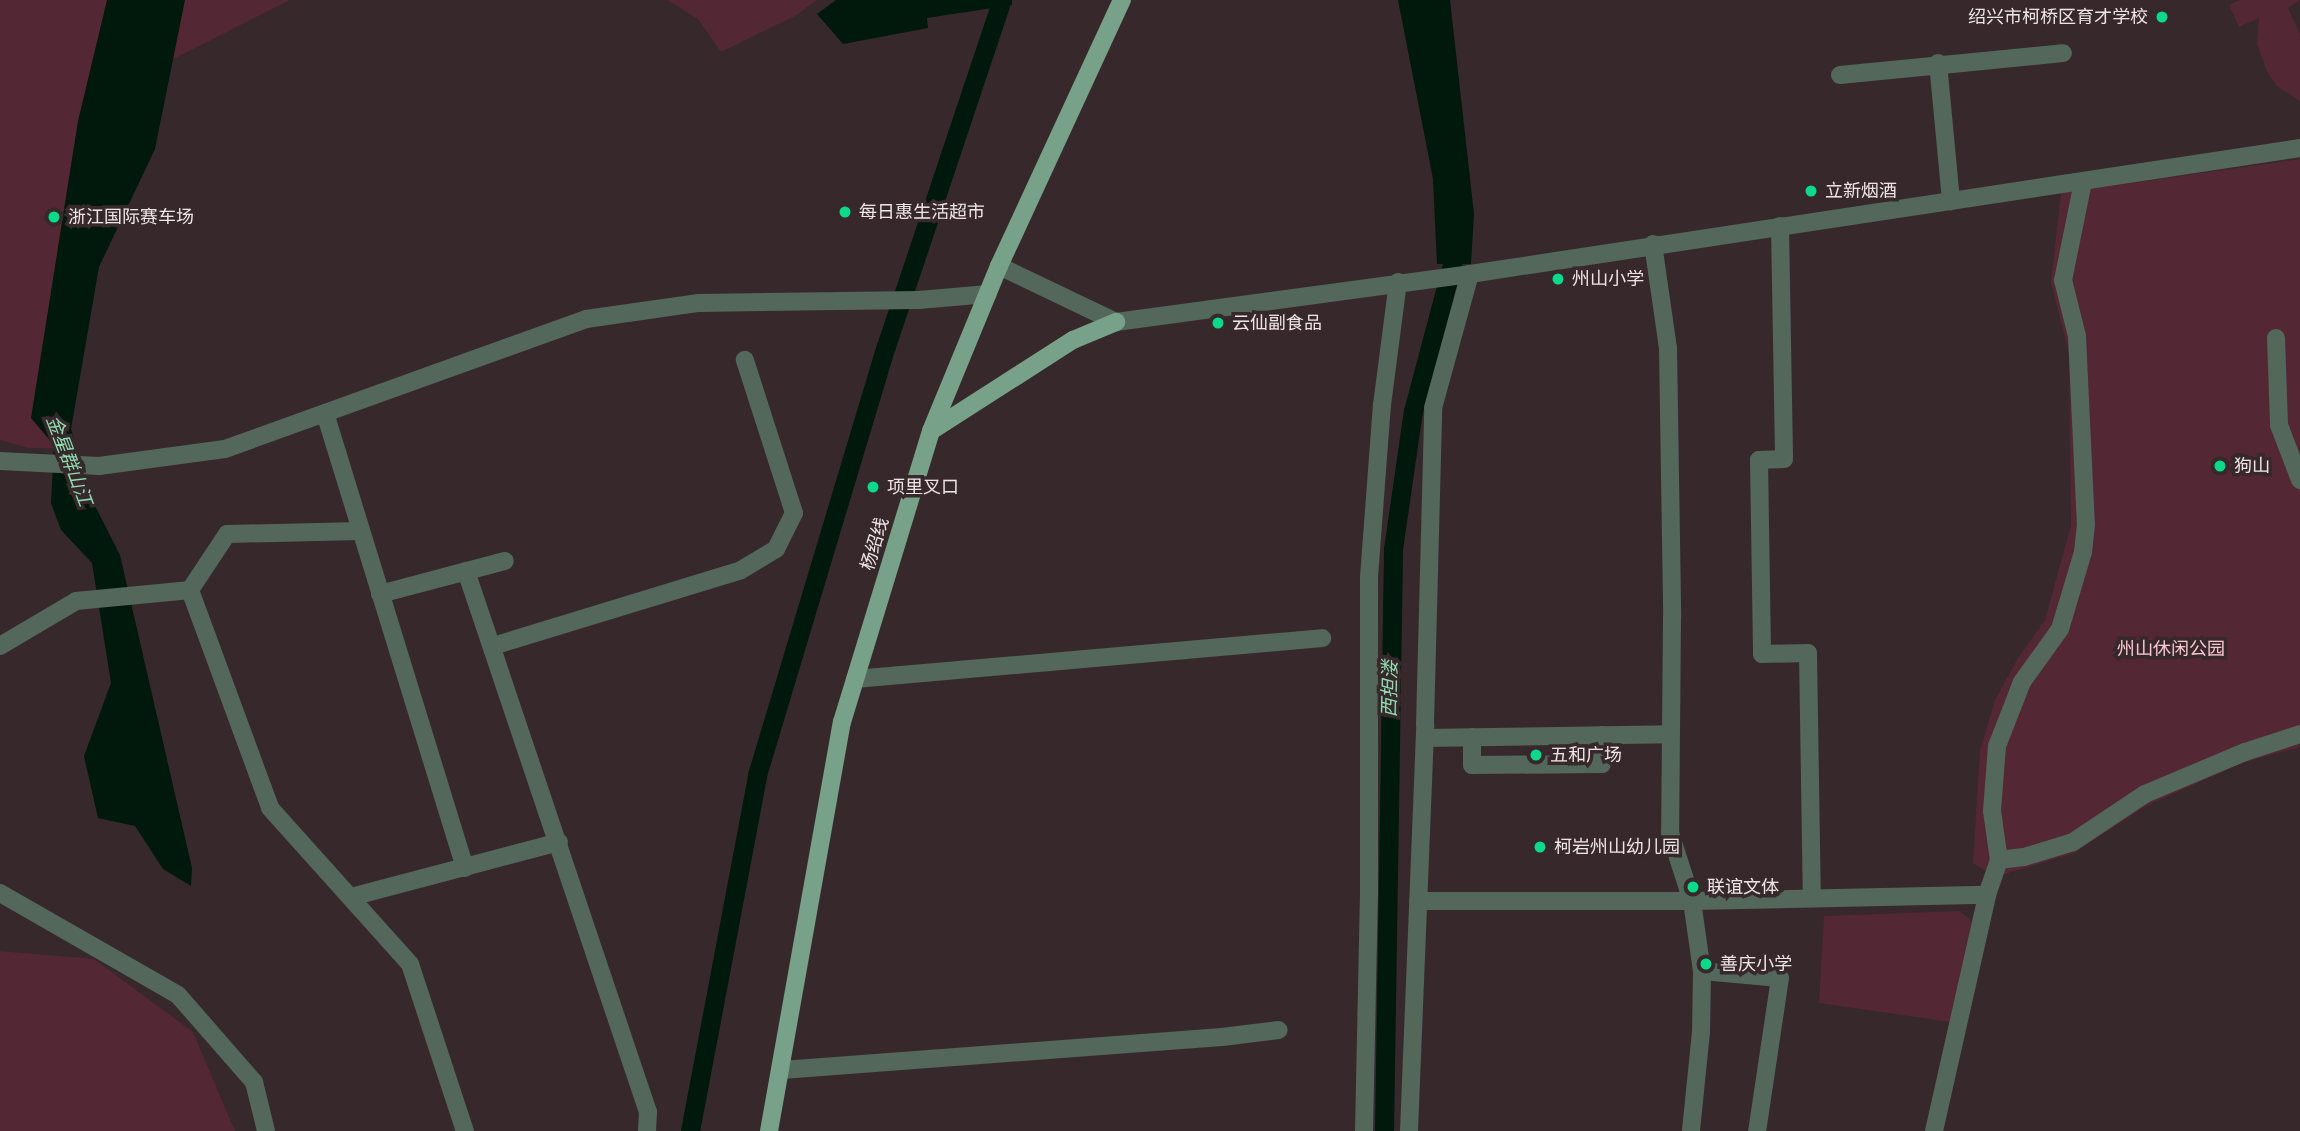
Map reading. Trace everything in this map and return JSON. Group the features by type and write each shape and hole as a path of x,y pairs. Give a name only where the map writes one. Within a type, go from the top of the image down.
{"main road":[{"name":"杨绍线","path":"769,1131 842,722 931,431 999,266 1122,0"},
{"path":"931,431 1073,340 1116,322"}],"street":[{"path":"1840,75 1938,63 2063,53"},
{"path":"1938,63 1951,201"},
{"path":"999,266 1116,322 1470,274 1653,244 2300,148"},
{"path":"1934,1131 1987,895 1999,860 1992,811 1997,746 2022,682 2060,629 2084,543 2086,524 2077,336 2063,280 2083,182"},
{"path":"1780,226 1784,460 1759,460 1762,654 1808,653 1812,898"},
{"path":"1653,244 1668,348 1670,834 1692,901 1702,971 1701,1031 1691,1131"},
{"path":"1409,1131 1425,738 1433,408 1470,274"},
{"path":"1364,1131 1369,880 1369,577 1382,405 1398,282"},
{"path":"0,461 99,466 225,449 586,319 699,303 919,300 988,294"},
{"path":"2276,338 2279,425 2300,480"},
{"path":"493,646 741,570 776,549 794,513 745,360"},
{"path":"325,413 465,868"},
{"path":"0,646 76,601 190,590 227,534 360,531"},
{"path":"380,594 505,561"},
{"path":"466,571 648,1112 647,1131"},
{"path":"190,590 270,808 410,964 465,1131"},
{"path":"855,679 1322,638"},
{"path":"1425,738 1670,734"},
{"path":"1999,860 2024,857 2073,842 2145,793 2245,752 2300,734"},
{"path":"1472,737 1472,765 1602,764 1602,735"},
{"path":"351,897 559,842"},
{"path":"0,893 178,995 254,1082 266,1131"},
{"path":"1418,901 1692,901 1987,895"},
{"path":"1702,971 1780,978 1757,1131"},
{"path":"782,1070 1222,1037 1279,1030"}],"green space":[{"name":"浙江国际赛车场","path":"0,0 290,0 163,64 78,268 59,448 28,448 0,440"},
{"path":"667,0 817,0 795,16 721,52 698,19"},
{"path":"2240,0 2300,0 2288,8 2300,34 2300,101 2277,86 2267,72 2257,44 2259,18 2239,27 2229,5"},
{"name":"州山休闲公园","path":"2300,159 2300,747 2242,763 2144,807 2074,853 1995,877 1973,863 1980,751 1995,700 2018,658 2045,620 2071,525 2069,353 2051,282 2061,193"},
{"path":"1959,911 1972,921 1950,1022 1819,1003 1824,916"},
{"path":"0,951 94,959 193,1032 235,1131 0,1131"}],"water":[{"name":"金星群山江","path":"107,0 185,0 155,149 99,267 71,429 93,502 120,555 192,868 191,886 163,869 135,826 98,818 84,756 111,683 92,563 61,530 51,503 54,445 31,418 78,121"},
{"path":"836,0 1012,0 1012,5 927,18 928,28 843,44 817,14"},
{"path":"1398,0 1450,0 1474,214 1471,264 1437,264 1433,179"}],"waterway":[{"path":"690,1131 757,775 886,346 1000,6"},
{"name":"西担溇","path":"1384,1131 1393,549 1413,411 1455,253 1455,240"}],"place":[{"name":"绍兴市柯桥区育才学校","path":"2162,17"},
{"name":"立新烟酒","path":"1811,191"},
{"name":"每日惠生活超市","path":"845,212"},
{"name":"浙江国际赛车场","path":"54,217"},
{"name":"州山小学","path":"1558,279"},
{"name":"云仙副食品","path":"1218,323"},
{"name":"狗山","path":"2220,466"},
{"name":"项里叉口","path":"873,487"},
{"name":"五和广场","path":"1536,755"},
{"name":"柯岩州山幼儿园","path":"1540,847"},
{"name":"联谊文体","path":"1693,887"},
{"name":"善庆小学","path":"1706,964"}]}
